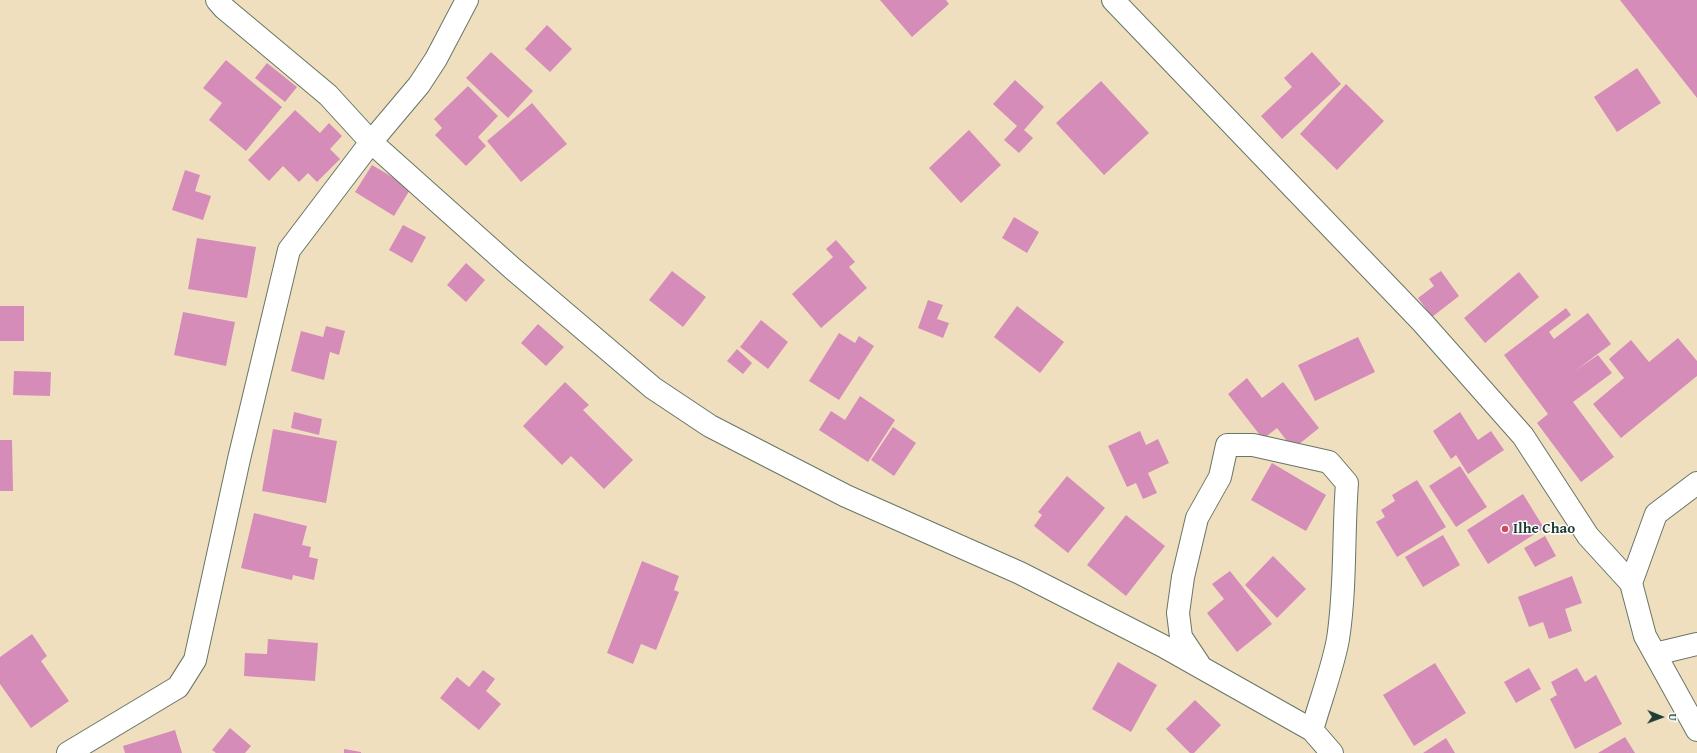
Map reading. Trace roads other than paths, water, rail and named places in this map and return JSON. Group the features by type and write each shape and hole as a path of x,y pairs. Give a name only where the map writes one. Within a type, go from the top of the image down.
{"street":[{"path":"217,0 224,8 328,95 371,142 512,268 653,388 710,426 846,496 1020,573 1163,646 1312,730 1332,753"},
{"path":"68,753 178,687 195,660 239,459 289,250 371,142 419,85 436,59 467,0"},
{"path":"1113,0 1422,323 1523,436 1588,536 1631,583 1645,636 1697,730"},
{"path":"1202,668 1181,637 1178,613 1183,577 1197,518 1220,477 1227,445 1253,445 1329,462 1347,483 1344,525 1344,579 1338,640 1312,730"},
{"path":"1631,583 1656,514 1697,483"},
{"path":"1655,654 1697,644"}],"place":[{"name":"Ilhe Chao","path":"1505,529"}]}
